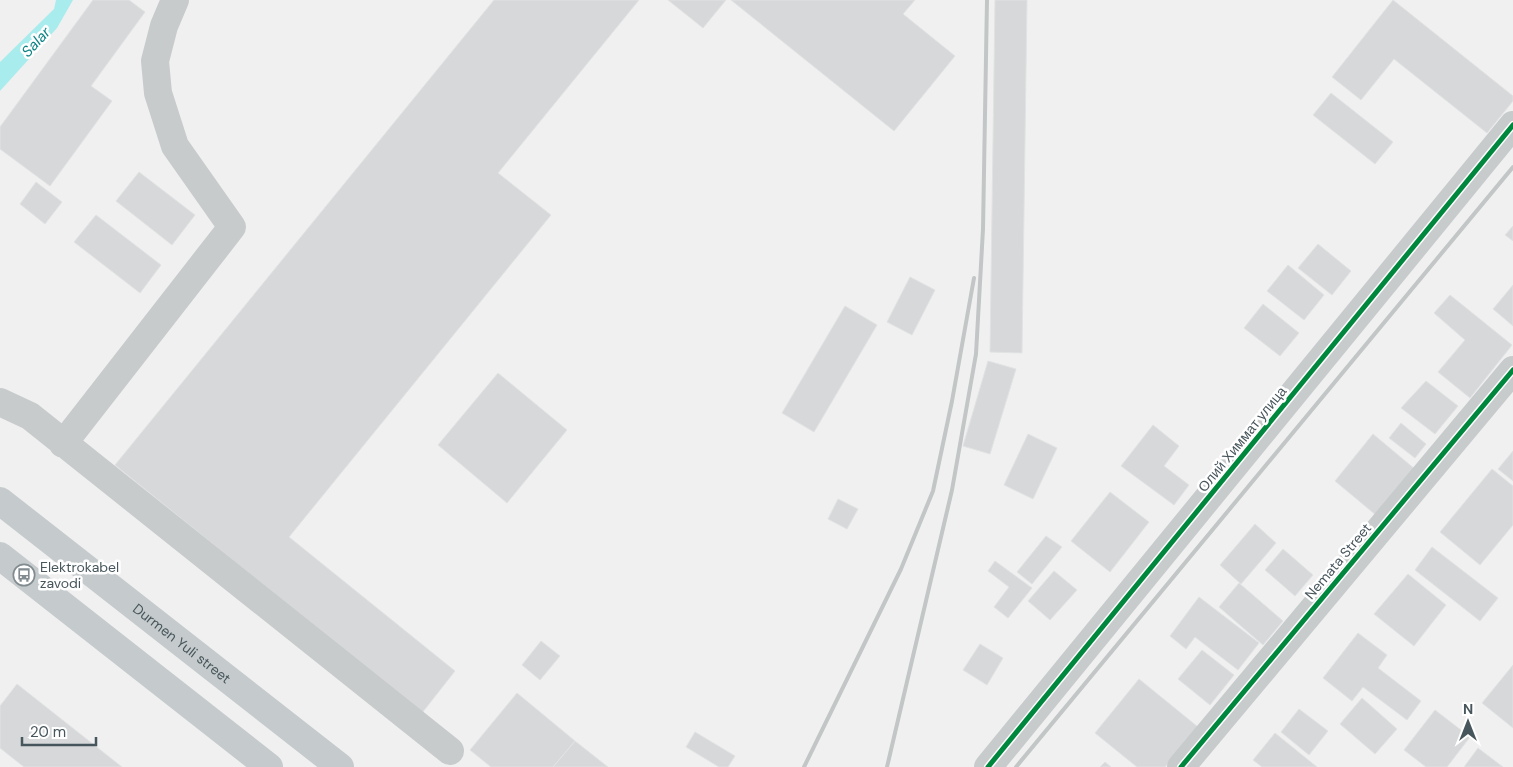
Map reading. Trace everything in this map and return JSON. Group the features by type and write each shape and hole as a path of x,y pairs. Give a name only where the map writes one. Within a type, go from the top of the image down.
{"main road":[{"name":"Durmen Yuli street","path":"0,501 340,767"},
{"path":"0,556 269,767"}],"street":[{"path":"63,444 232,227 175,146 158,93 156,61 164,26 175,0"},
{"name":"Олий Химмат улица","path":"988,767 1513,125"},
{"name":"Nemata Street","path":"1181,767 1513,370"},
{"path":"0,402 30,416 450,751"}],"water":[{"name":"Salar","path":"56,0 73,0 57,28 0,91 0,62 54,9"}],"building":[{"path":"93,0 129,0 145,12 91,86 112,101 50,186 0,149 0,127"},
{"path":"494,0 639,0 498,173 551,215 289,537 455,671 422,713 115,465"},
{"path":"668,0 726,0 703,28"},
{"path":"731,0 915,0 903,14 955,56 894,131"},
{"path":"995,0 1027,0 1022,353 990,352"},
{"path":"1393,0 1513,96 1513,101 1487,133 1394,59 1361,100 1332,77"},
{"path":"1331,93 1393,142 1375,164 1313,115"},
{"path":"139,172 195,215 172,245 116,201"},
{"path":"36,182 62,202 45,224 20,204"},
{"path":"96,215 161,265 140,293 74,242"},
{"path":"1513,226 1513,241 1505,235"},
{"path":"1318,244 1351,271 1332,295 1298,268"},
{"path":"1288,265 1324,295 1304,320 1267,291"},
{"path":"910,277 935,290 912,335 887,322"},
{"path":"1513,285 1513,326 1493,309"},
{"path":"1450,295 1512,345 1470,398 1438,372 1465,340 1434,313"},
{"path":"1263,304 1299,333 1280,356 1244,328"},
{"path":"845,306 877,325 814,432 782,413"},
{"path":"988,361 1016,369 990,454 963,446"},
{"path":"498,373 567,430 507,503 438,445"},
{"path":"1426,381 1458,406 1435,434 1401,408"},
{"path":"1401,423 1426,444 1415,458 1389,438"},
{"path":"1153,425 1179,446 1164,466 1189,485 1174,505 1121,466"},
{"path":"1028,434 1057,448 1033,499 1004,485"},
{"path":"1373,434 1416,470 1377,516 1335,481"},
{"path":"1513,451 1513,481 1498,469"},
{"path":"1492,469 1513,486 1513,525 1480,565 1440,532"},
{"path":"1110,492 1149,522 1110,572 1071,541"},
{"path":"838,499 858,509 847,529 828,519"},
{"path":"1255,524 1276,543 1241,584 1220,565"},
{"path":"1046,536 1062,547 1032,584 1017,572"},
{"path":"1432,547 1498,598 1480,621 1415,570"},
{"path":"1283,549 1313,575 1295,596 1265,570"},
{"path":"995,561 1032,588 1008,618 994,607 1009,587 988,571"},
{"path":"1054,571 1077,590 1050,620 1028,601"},
{"path":"1408,574 1446,605 1414,646 1374,614"},
{"path":"1239,583 1283,621 1263,645 1219,607"},
{"path":"1199,597 1259,643 1238,670 1195,637 1186,649 1170,636"},
{"path":"1358,633 1387,655 1378,668 1421,701 1407,720 1363,687 1352,701 1323,678"},
{"path":"541,641 560,656 540,680 522,665"},
{"path":"980,644 1003,658 987,685 963,670"},
{"path":"1202,650 1234,675 1210,705 1178,679"},
{"path":"1513,665 1513,728 1482,703"},
{"path":"1139,679 1198,727 1165,767 1137,767 1095,733"},
{"path":"17,684 122,767 24,767 0,748 0,706"},
{"path":"517,693 575,741 553,767 491,767 470,750"},
{"path":"1362,698 1397,729 1375,754 1340,724"},
{"path":"1299,709 1328,731 1309,755 1281,732"},
{"path":"1435,710 1470,737 1447,767 1426,767 1404,750"},
{"path":"695,732 735,756 728,767 719,767 686,747"},
{"path":"1275,733 1317,767 1262,767 1253,760"},
{"path":"575,741 608,767 553,767"},
{"path":"1478,748 1503,767 1464,767"},
{"path":"1105,762 1111,767 1100,767"}],"railway":[{"path":"887,767 952,490 976,354 983,229 987,0"},
{"path":"1016,767 1513,167"},
{"path":"804,767 901,569 933,491 952,401 974,278"}],"cycle path":[{"path":"988,767 1513,125"},
{"path":"1181,767 1513,370"}],"place":[{"name":"Elektrokabel zavodi","path":"24,575"}]}
